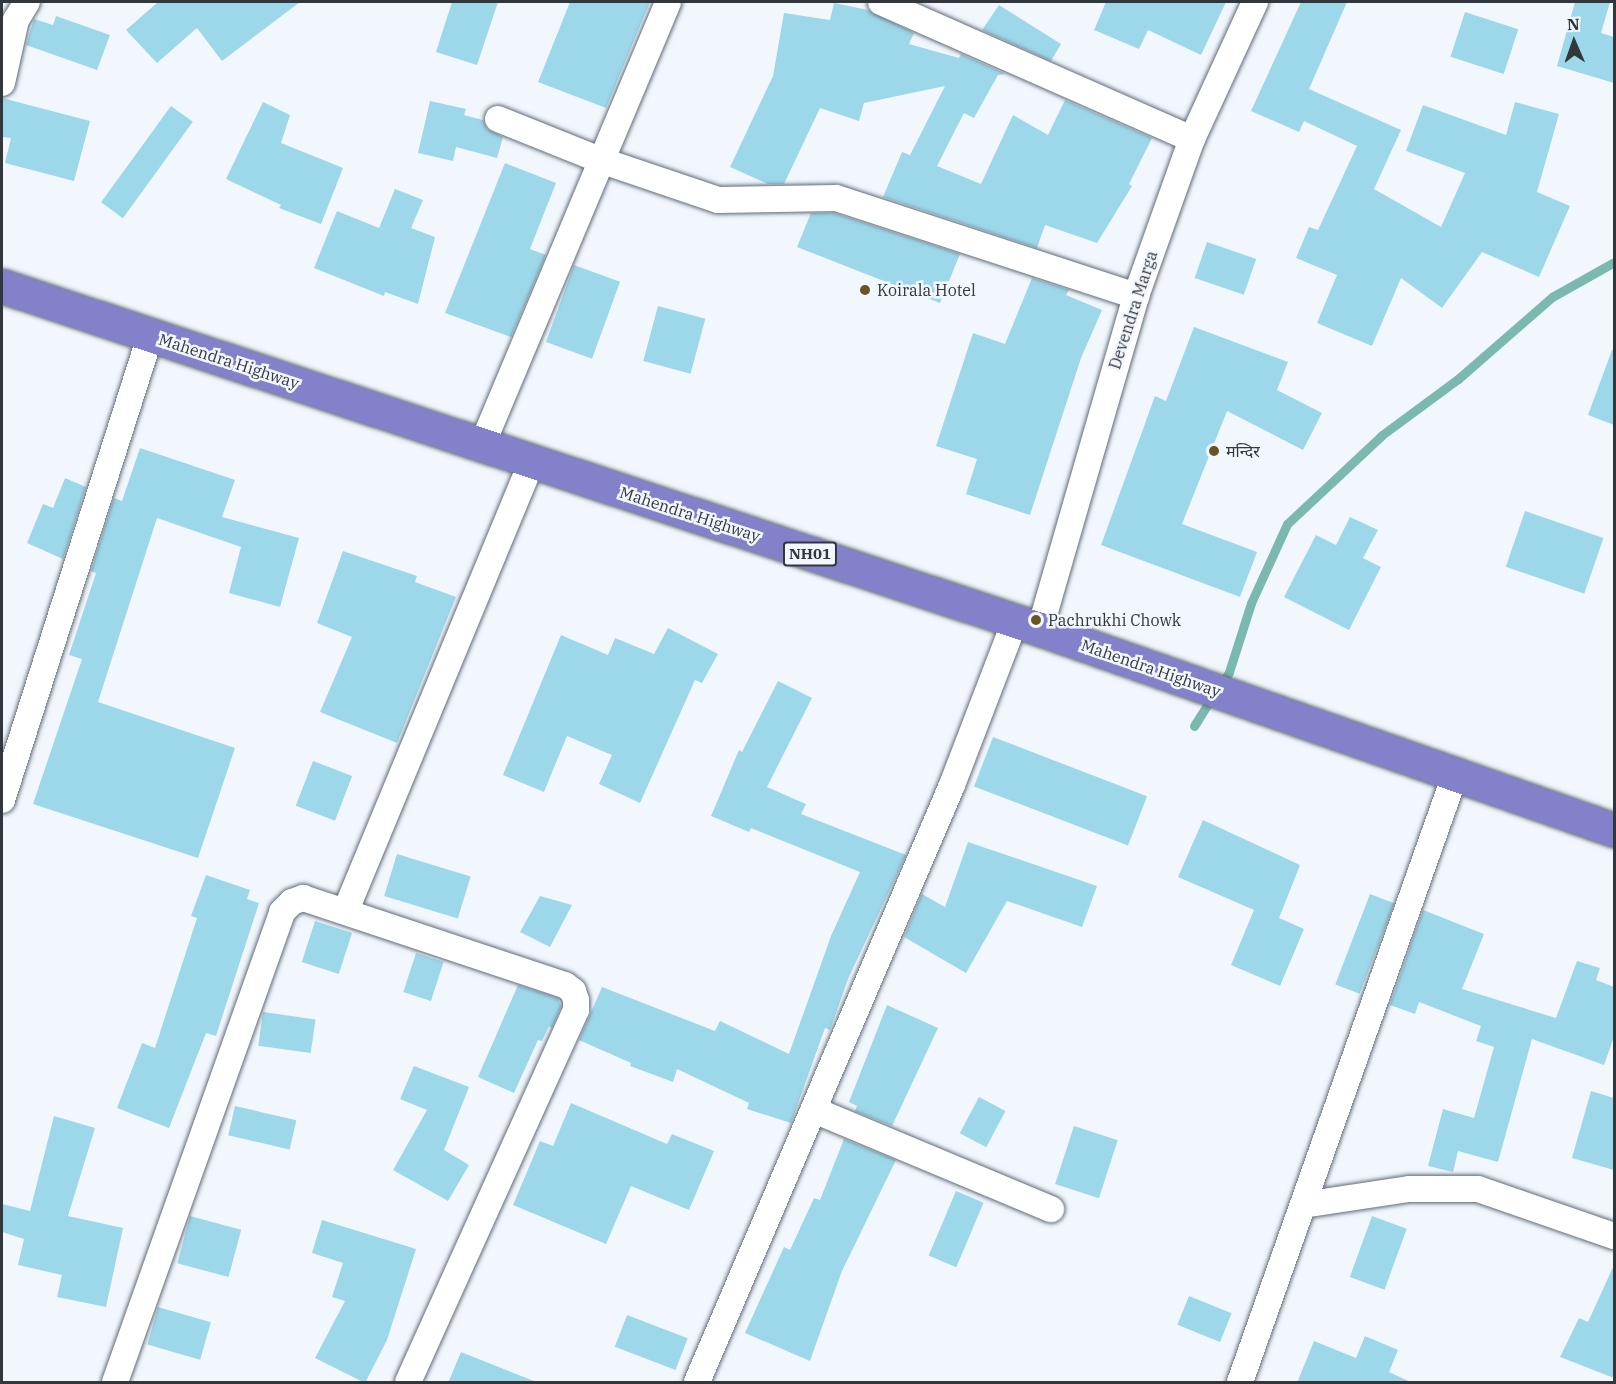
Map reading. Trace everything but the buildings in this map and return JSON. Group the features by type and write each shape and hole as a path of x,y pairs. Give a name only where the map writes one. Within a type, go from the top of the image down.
{"highway":[{"name":"Mahendra Highway","path":"2,286 1028,625 1614,830"}],"street":[{"path":"2,83 16,20 27,2"},
{"path":"482,445 668,2"},
{"path":"881,2 1192,139"},
{"name":"Devendra Marga","path":"697,1383 952,785 1028,625 1136,297 1192,139 1255,2"},
{"path":"498,119 600,160 718,200 836,198 1136,297"},
{"path":"2,800 150,336"},
{"path":"346,910 532,462"},
{"path":"1240,1383 1455,775"},
{"path":"115,1383 282,912 292,902 303,898 346,910 565,984 576,1000 576,1010 408,1383"},
{"path":"814,1110 1051,1209"},
{"path":"1303,1205 1409,1189 1478,1189 1614,1236"}],"waterway":[{"path":"1221,685 1229,672 1251,603 1287,524 1382,435 1458,379 1552,297 1614,262"},
{"path":"1194,726 1211,699"}],"place":[{"name":"Koirala Hotel","path":"865,290"},
{"name":"मन्दिर","path":"1214,451"},
{"name":"Pachrukhi Chowk","path":"1036,620"}]}
